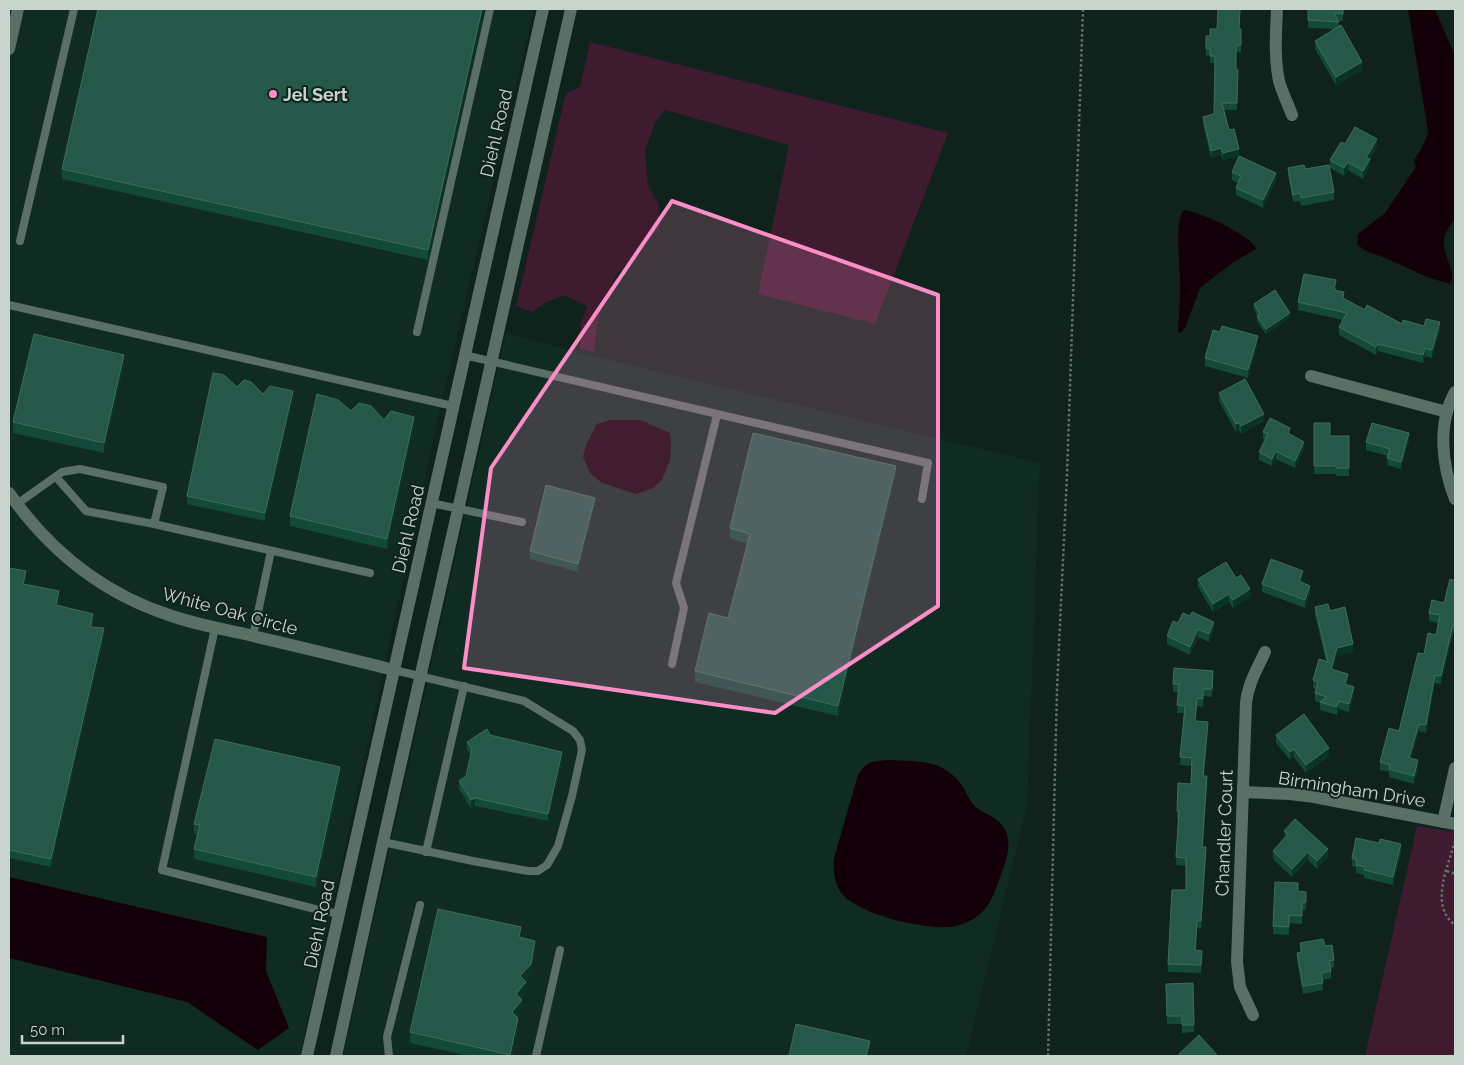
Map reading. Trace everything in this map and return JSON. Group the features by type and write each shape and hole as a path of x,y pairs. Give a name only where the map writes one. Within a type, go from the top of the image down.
{"street":[{"path":"9,49 18,9"},
{"name":"Diehl Road","path":"307,1056 543,9"},
{"path":"336,1056 571,9"},
{"path":"1277,9 1275,51 1277,68 1280,83 1292,115"},
{"path":"1312,376 1447,412"},
{"path":"1455,392 1447,412 1444,429 1446,468 1455,499"},
{"name":"White Oak Circle","path":"11,498 50,543 80,569 115,592 146,607 215,628 394,670"},
{"name":"Chandler Court","path":"1253,1015 1240,987 1237,962 1247,691 1265,652"},
{"path":"1449,823 1455,768"},
{"name":"Birmingham Drive","path":"1244,792 1314,797 1449,823"}],"lane":[{"path":"20,241 74,9"},
{"path":"417,332 490,9"},
{"path":"9,305 453,406"},
{"path":"464,355 928,463 922,499"},
{"path":"672,664 684,608 676,582 716,415"},
{"path":"11,498 56,477 62,472 80,469 162,487 154,524"},
{"path":"56,477 86,511 154,524 370,573"},
{"path":"431,503 522,522"},
{"path":"253,636 271,551"},
{"path":"215,628 162,870 340,914"},
{"path":"383,842 426,852 528,871 538,871 546,865 558,846 582,750 580,740 573,731 524,701 394,670"},
{"path":"426,852 464,686"},
{"path":"389,1056 387,1037 420,905"},
{"path":"536,1056 560,950"}],"path":[{"path":"1048,1056 1057,688 1067,474 1083,9"},
{"path":"1455,841 1441,901 1445,916 1455,925"},
{"path":"1447,871 1455,874"}],"highlighted area":[{"path":"672,201 938,295 938,606 775,713 464,668 491,468"}],"shaded area":[{"path":"9,9 534,9 443,396 300,1056 9,1056"},
{"path":"1408,9 1435,9 1455,56 1455,220 1447,230 1444,239 1444,247 1452,277 1450,284 1427,277 1364,250 1357,244 1358,234 1385,213 1416,167 1414,160 1428,131"},
{"path":"590,42 948,133 875,324 758,294 789,145 665,110 655,123 645,151 648,185 659,205 660,227 617,274 598,318 594,352 581,349 580,325 587,306 564,295 545,303 532,312 516,306 566,93 580,87"},
{"path":"1184,210 1212,219 1236,231 1253,244 1256,249 1232,263 1200,288 1185,328 1181,333 1178,332 1180,286 1178,232 1181,215"},
{"path":"506,333 584,354 1040,463 1027,806 966,1056 343,1056"},
{"path":"610,420 641,420 670,433 670,460 662,480 653,488 636,494 602,483 590,473 583,457 586,445 597,424"},
{"path":"889,760 928,763 945,770 961,784 974,806 997,820 1003,826 1008,839 1008,853 1004,868 988,905 977,917 970,921 956,926 944,927 911,924 876,914 860,907 840,891 834,875 834,858 858,775 867,764"},
{"path":"1417,826 1455,832 1455,1056 1365,1056"},
{"path":"9,877 267,937 266,971 289,1028 258,1050 187,1002 9,958"}],"building":[{"name":"Jel Sert","path":"98,9 482,9 428,250 62,169"},
{"path":"1218,9 1240,9 1239,29 1241,29 1241,45 1236,45 1236,70 1238,70 1237,103 1222,103 1229,130 1234,129 1239,149 1223,153 1221,148 1211,151 1203,117 1214,114 1215,56 1210,56 1210,48 1206,49 1206,36 1210,36 1210,29 1217,29"},
{"path":"1308,9 1343,9 1343,14 1334,13 1339,22 1308,20"},
{"path":"1341,25 1362,62 1336,77 1315,41"},
{"path":"1355,127 1377,139 1366,158 1370,159 1363,171 1348,162 1344,168 1330,160 1341,142 1345,144"},
{"path":"1239,156 1276,173 1263,200 1236,188 1241,176 1232,172"},
{"path":"1304,165 1305,169 1329,165 1334,192 1301,198 1300,193 1293,195 1288,168"},
{"path":"1304,274 1336,280 1334,290 1344,292 1343,298 1365,310 1367,305 1402,324 1403,320 1424,326 1426,319 1440,322 1432,350 1425,348 1423,355 1378,344 1376,347 1339,327 1347,313 1298,302"},
{"path":"1275,290 1290,313 1266,329 1257,316 1260,314 1254,304"},
{"path":"1222,326 1258,336 1248,370 1205,358 1213,330 1220,332"},
{"path":"34,334 124,355 104,443 13,422"},
{"path":"213,373 224,375 237,387 244,380 251,382 263,394 270,386 293,391 265,513 187,496"},
{"path":"1245,379 1264,414 1241,426 1239,423 1236,424 1219,393"},
{"path":"317,394 338,400 351,411 359,403 371,406 384,420 391,411 414,417 387,539 290,516"},
{"path":"1270,418 1290,428 1288,433 1304,442 1295,461 1276,451 1272,459 1259,452 1268,434 1263,432"},
{"path":"1314,423 1330,423 1330,436 1349,436 1349,468 1314,466"},
{"path":"1372,423 1409,433 1401,462 1387,458 1390,449 1366,442"},
{"path":"753,433 896,466 838,706 695,671 709,613 728,618 750,534 730,528"},
{"path":"546,485 595,498 578,564 530,551"},
{"path":"1271,559 1303,571 1299,581 1310,586 1305,600 1262,584"},
{"path":"1226,562 1236,578 1241,575 1250,589 1233,600 1229,594 1213,604 1198,579"},
{"path":"9,568 26,571 23,584 59,591 56,605 93,614 90,627 104,628 51,859 9,850"},
{"path":"1450,579 1455,581 1455,626 1453,625 1441,676 1435,675 1426,725 1419,724 1409,758 1418,760 1414,776 1389,769 1390,765 1380,762 1389,728 1399,731 1418,653 1424,654 1428,633 1436,635 1440,615 1429,613 1432,600 1444,603"},
{"path":"1328,604 1330,611 1345,607 1353,644 1337,648 1331,669 1348,674 1345,684 1354,687 1349,704 1339,701 1337,707 1320,702 1327,697 1315,693 1318,682 1313,680 1319,659 1328,662 1315,607"},
{"path":"1192,612 1214,622 1209,634 1198,629 1190,647 1167,636 1173,621 1178,623 1183,613 1190,616"},
{"path":"1174,668 1213,671 1212,689 1203,689 1203,699 1197,698 1195,721 1208,722 1203,776 1207,776 1202,847 1206,847 1201,921 1197,921 1195,950 1202,951 1201,965 1168,964 1172,890 1186,890 1186,858 1176,857 1179,811 1177,811 1178,783 1191,784 1192,758 1180,757 1185,706 1177,705 1179,684 1173,684"},
{"path":"1304,714 1329,748 1306,765 1294,749 1290,752 1276,735"},
{"path":"487,729 490,735 562,752 548,814 475,798 471,800 459,781 466,776 472,749 467,742"},
{"path":"215,739 340,767 316,877 194,849 200,825 194,824"},
{"path":"1295,819 1328,849 1317,861 1308,852 1292,869 1273,851 1288,834 1284,831"},
{"path":"1356,838 1379,843 1380,839 1401,844 1393,877 1364,870 1365,867 1356,865 1357,860 1352,858"},
{"path":"1275,882 1298,883 1298,891 1306,892 1306,902 1302,902 1302,916 1289,915 1289,927 1273,926"},
{"path":"438,909 521,927 519,937 535,941 531,964 520,976 526,982 516,994 522,1000 512,1012 518,1018 510,1055 410,1032"},
{"path":"1323,939 1325,946 1332,945 1334,960 1329,961 1331,971 1321,973 1323,983 1303,986 1297,953 1302,952 1300,943"},
{"path":"1193,983 1194,1025 1182,1025 1182,1016 1167,1016 1166,984"},
{"path":"796,1024 870,1041 866,1056 789,1056"},
{"path":"1199,1035 1218,1056 1181,1056 1179,1054"}],"place":[{"name":"Jel Sert","path":"273,94"}]}
